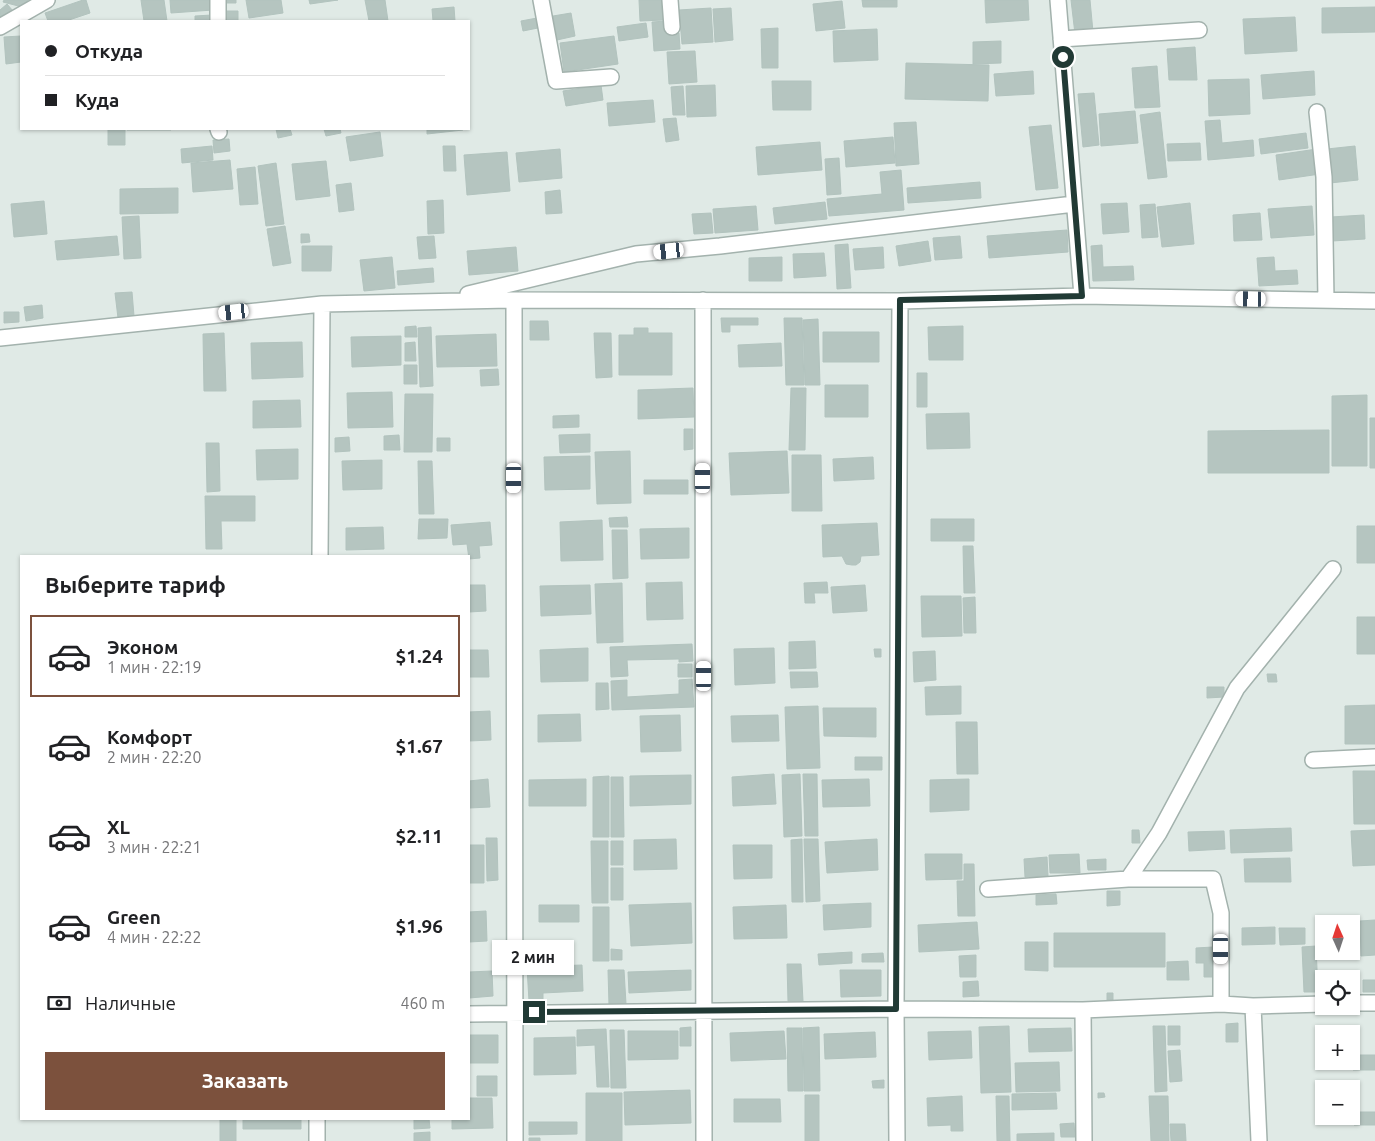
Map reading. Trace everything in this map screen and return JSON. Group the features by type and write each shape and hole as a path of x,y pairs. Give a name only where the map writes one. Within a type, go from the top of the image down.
{"street":[{"path":"0,27 47,0"},
{"path":"218,0 218,20"},
{"path":"541,0 556,81 611,77"},
{"path":"670,0 672,27"},
{"path":"1058,0 1082,296"},
{"path":"1061,39 1199,30"},
{"path":"1317,112 1324,176 1326,300"},
{"path":"438,302 636,254 720,246 1074,204"},
{"path":"0,338 322,304 514,300 900,300 1082,296 1375,301"},
{"path":"514,300 515,1141"},
{"path":"703,300 704,1141"},
{"path":"897,1141 900,300"},
{"path":"320,555 322,304"},
{"path":"1128,879 1159,833 1237,688 1333,569"},
{"path":"1313,760 1375,757"},
{"path":"988,889 1128,879 1214,879 1221,913 1221,1004"},
{"path":"1360,1003 1375,1003"},
{"path":"470,1014 896,1009 1083,1010 1221,1004 1253,1006 1315,1004"},
{"path":"1253,1006 1259,1141"},
{"path":"1083,1010 1084,1141"},
{"path":"317,1120 317,1141"}],"building":[{"path":"4,0 28,0 26,8 3,2"},
{"path":"86,0 90,13 69,20 48,20 45,13"},
{"path":"141,0 164,0 167,20 144,20"},
{"path":"170,0 212,0 213,10 171,13"},
{"path":"225,0 236,0 236,3 225,3"},
{"path":"246,0 281,0 283,13 249,18"},
{"path":"309,0 338,0 310,4"},
{"path":"365,0 385,0 388,20 369,20"},
{"path":"639,0 663,0 664,20 640,21"},
{"path":"862,0 897,0 897,7 863,7"},
{"path":"985,0 1028,0 1029,20 986,23"},
{"path":"1071,0 1090,0 1093,32 1075,34"},
{"path":"842,1 845,28 816,31 813,4"},
{"path":"7,4 13,11 0,21 0,10"},
{"path":"454,7 455,20 433,20 432,9"},
{"path":"1375,7 1375,32 1322,33 1322,8"},
{"path":"711,8 713,42 682,44 679,10"},
{"path":"731,8 733,40 715,42 713,9"},
{"path":"224,11 238,11 238,20 224,20"},
{"path":"571,13 575,36 557,40 553,16"},
{"path":"212,15 212,20 195,20 195,16"},
{"path":"1295,17 1297,51 1245,54 1243,19"},
{"path":"537,18 538,28 523,31 521,21"},
{"path":"666,21 667,34 679,33 680,49 654,51 652,22"},
{"path":"646,23 648,37 619,41 617,27"},
{"path":"778,28 778,68 762,68 761,29"},
{"path":"877,29 878,60 834,62 833,31"},
{"path":"20,36 20,62 6,64 4,37"},
{"path":"614,36 618,64 564,72 560,43"},
{"path":"1001,41 1001,63 973,64 973,42"},
{"path":"1195,47 1197,80 1169,80 1167,49"},
{"path":"695,51 697,82 669,84 667,52"},
{"path":"906,63 989,65 988,101 905,99"},
{"path":"1157,66 1160,107 1135,108 1132,68"},
{"path":"1033,71 1034,94 996,96 994,74"},
{"path":"1314,71 1315,95 1263,99 1261,75"},
{"path":"1249,79 1250,114 1209,116 1208,80"},
{"path":"772,81 811,81 811,110 773,110"},
{"path":"601,85 603,100 566,106 563,91"},
{"path":"715,85 716,116 687,117 686,86"},
{"path":"683,86 685,115 673,115 671,87"},
{"path":"1094,93 1099,145 1083,147 1078,94"},
{"path":"653,100 655,122 609,126 607,103"},
{"path":"1135,111 1138,143 1101,146 1099,114"},
{"path":"1160,112 1167,177 1148,179 1140,115"},
{"path":"676,118 679,140 666,142 663,119"},
{"path":"1220,120 1222,143 1253,140 1254,156 1208,160 1205,121"},
{"path":"916,122 919,164 896,166 894,123"},
{"path":"1051,125 1058,188 1036,190 1029,127"},
{"path":"108,130 125,130 125,145 108,145"},
{"path":"276,130 290,130 292,135 278,138"},
{"path":"324,130 340,130 341,133 326,136"},
{"path":"427,130 463,130 427,134"},
{"path":"380,132 383,156 350,161 346,137"},
{"path":"1306,133 1308,148 1261,154 1259,139"},
{"path":"893,137 895,163 846,167 844,141"},
{"path":"229,139 230,151 214,153 213,140"},
{"path":"820,142 822,170 758,175 756,147"},
{"path":"1200,143 1201,160 1168,161 1167,144"},
{"path":"212,146 213,160 182,163 181,149"},
{"path":"443,146 455,146 456,171 444,171"},
{"path":"1355,146 1358,180 1330,183 1327,149"},
{"path":"560,149 562,178 519,182 516,153"},
{"path":"1317,149 1320,174 1279,180 1276,155"},
{"path":"507,152 510,191 467,195 464,155"},
{"path":"839,158 841,194 827,195 825,159"},
{"path":"230,160 233,189 193,192 191,163"},
{"path":"326,161 330,196 296,200 292,164"},
{"path":"276,163 284,224 266,226 258,166"},
{"path":"255,167 258,204 240,205 237,169"},
{"path":"901,170 904,210 829,216 827,199 882,194 880,172"},
{"path":"980,182 981,198 908,203 907,188"},
{"path":"351,183 354,210 339,212 336,185"},
{"path":"178,188 178,213 120,214 120,189"},
{"path":"560,190 562,213 546,214 545,192"},
{"path":"443,200 444,233 428,234 427,201"},
{"path":"44,201 47,234 14,237 11,204"},
{"path":"825,202 827,219 775,224 773,208"},
{"path":"1127,203 1129,232 1103,234 1101,204"},
{"path":"1190,203 1194,244 1162,247 1157,207"},
{"path":"1155,204 1158,237 1142,238 1140,205"},
{"path":"756,206 758,230 715,233 713,209"},
{"path":"1312,206 1314,235 1271,238 1268,209"},
{"path":"711,213 713,233 694,234 692,214"},
{"path":"1260,213 1262,240 1234,241 1233,215"},
{"path":"1364,215 1365,239 1332,241 1331,217"},
{"path":"139,216 141,258 124,259 122,217"},
{"path":"285,226 291,263 273,266 267,229"},
{"path":"1067,230 1068,252 989,258 987,236"},
{"path":"301,234 309,234 310,242 301,243"},
{"path":"117,236 119,255 57,260 55,241"},
{"path":"434,236 436,258 419,259 417,237"},
{"path":"960,236 962,258 935,260 933,238"},
{"path":"928,241 931,261 899,266 896,246"},
{"path":"848,244 851,288 837,289 835,245"},
{"path":"1102,245 1103,267 1133,266 1134,280 1093,281 1091,246"},
{"path":"302,246 332,246 331,271 302,271"},
{"path":"516,247 518,271 469,275 467,251"},
{"path":"883,247 884,268 855,270 853,249"},
{"path":"824,253 826,276 794,278 793,254"},
{"path":"392,257 395,288 364,291 360,260"},
{"path":"782,257 782,281 749,281 749,258"},
{"path":"1274,257 1275,271 1297,270 1298,284 1259,286 1257,258"},
{"path":"433,268 434,282 398,285 397,271"},
{"path":"132,292 134,316 118,318 115,293"},
{"path":"42,305 43,318 26,321 24,307"},
{"path":"4,312 19,312 19,322 4,323"},
{"path":"721,318 758,318 758,325 730,325 730,332 722,332"},
{"path":"784,318 802,318 804,385 786,385"},
{"path":"818,319 820,385 805,385 803,320"},
{"path":"530,321 548,321 549,340 530,340"},
{"path":"416,326 417,337 405,337 405,327"},
{"path":"963,326 963,360 929,360 928,327"},
{"path":"431,327 433,386 420,387 418,328"},
{"path":"634,328 648,328 648,333 672,333 672,375 619,375 619,335 634,335"},
{"path":"823,332 879,332 879,362 823,362"},
{"path":"224,333 226,391 204,391 203,334"},
{"path":"594,333 611,333 612,377 596,378"},
{"path":"496,334 497,366 437,367 436,336"},
{"path":"401,336 401,365 352,367 351,337"},
{"path":"302,342 303,377 252,379 251,343"},
{"path":"415,342 416,361 405,361 405,343"},
{"path":"781,343 782,366 739,367 738,345"},
{"path":"404,365 417,365 417,384 404,384"},
{"path":"498,369 499,385 481,386 480,370"},
{"path":"917,373 927,373 927,407 917,407"},
{"path":"825,385 868,385 868,417 825,417"},
{"path":"693,388 694,417 638,419 638,390"},
{"path":"791,388 806,388 805,450 789,450"},
{"path":"392,392 393,427 348,428 347,393"},
{"path":"405,394 433,394 432,452 404,452"},
{"path":"1367,395 1367,466 1332,466 1332,396"},
{"path":"300,400 301,427 253,428 253,401"},
{"path":"969,413 970,448 927,449 926,414"},
{"path":"579,415 579,427 553,428 553,416"},
{"path":"1370,418 1375,418 1375,468 1370,468"},
{"path":"684,429 693,429 693,449 684,450"},
{"path":"1329,430 1329,473 1208,473 1208,431"},
{"path":"590,434 590,452 560,453 559,435"},
{"path":"399,435 400,450 384,450 384,436"},
{"path":"349,437 350,451 335,452 335,438"},
{"path":"437,438 450,438 450,451 437,451"},
{"path":"206,443 219,443 220,491 207,492"},
{"path":"298,449 298,479 257,480 256,450"},
{"path":"630,451 631,503 597,504 595,452"},
{"path":"787,451 789,493 731,495 729,453"},
{"path":"792,455 821,455 822,511 792,511"},
{"path":"590,456 590,489 545,490 544,457"},
{"path":"873,457 874,479 834,481 833,459"},
{"path":"382,460 382,489 343,490 342,461"},
{"path":"418,461 432,461 434,514 419,514"},
{"path":"644,480 688,480 688,494 644,494"},
{"path":"205,496 255,496 255,521 221,521 222,549 206,549"},
{"path":"627,517 628,527 610,527 609,518"},
{"path":"419,519 448,519 447,538 418,539"},
{"path":"931,519 974,519 974,541 931,541"},
{"path":"602,520 603,560 561,561 560,522"},
{"path":"490,522 492,545 479,546 480,558 470,559 467,544 453,545 451,525"},
{"path":"877,523 879,555 861,556 860,562 856,565 846,564 842,556 823,557 822,525"},
{"path":"1357,526 1375,526 1375,563 1357,563"},
{"path":"383,527 384,549 346,550 346,528"},
{"path":"689,528 689,558 641,559 640,529"},
{"path":"612,530 627,530 628,578 613,579"},
{"path":"963,546 973,546 975,593 964,593"},
{"path":"682,582 683,619 647,620 646,583"},
{"path":"827,582 828,593 814,593 815,603 805,603 804,583"},
{"path":"622,583 623,642 597,643 595,584"},
{"path":"470,585 485,585 486,611 470,612"},
{"path":"590,585 591,614 541,616 540,586"},
{"path":"865,585 867,611 833,613 831,587"},
{"path":"921,596 961,596 962,636 922,637"},
{"path":"975,597 976,633 964,633 963,598"},
{"path":"1357,617 1375,617 1375,654 1357,654"},
{"path":"815,641 816,668 789,669 789,642"},
{"path":"692,644 693,661 679,662 679,659 627,660 628,676 611,677 610,647"},
{"path":"588,648 588,681 541,682 540,650"},
{"path":"774,648 775,683 735,685 734,649"},
{"path":"874,649 881,649 881,657 875,657"},
{"path":"470,650 488,650 489,677 470,677"},
{"path":"935,651 936,680 914,682 913,652"},
{"path":"678,664 692,664 692,677 678,677"},
{"path":"790,672 817,672 818,687 791,688"},
{"path":"1267,674 1276,674 1277,682 1268,682"},
{"path":"692,679 694,707 612,710 611,681 627,680 627,697 679,694 679,680"},
{"path":"596,683 608,683 609,709 596,710"},
{"path":"961,686 961,714 926,715 925,687"},
{"path":"1207,687 1224,687 1224,697 1207,698"},
{"path":"1375,705 1375,744 1345,744 1345,706"},
{"path":"818,706 820,768 787,769 785,707"},
{"path":"823,708 876,708 876,737 824,736"},
{"path":"490,711 491,740 470,741 470,712"},
{"path":"580,714 581,741 538,742 538,715"},
{"path":"680,715 681,751 641,752 640,716"},
{"path":"778,715 779,741 732,742 731,716"},
{"path":"956,722 977,722 978,774 957,774"},
{"path":"855,757 882,757 882,770 855,770"},
{"path":"1353,771 1375,771 1375,824 1354,824"},
{"path":"774,774 776,804 733,806 732,777"},
{"path":"800,774 802,836 784,837 782,775"},
{"path":"803,774 817,774 818,836 805,836"},
{"path":"691,775 691,804 630,806 630,776"},
{"path":"609,776 609,837 593,837 593,777"},
{"path":"611,777 623,777 624,837 611,837"},
{"path":"488,779 490,807 470,808 470,781"},
{"path":"586,779 586,806 529,806 529,780"},
{"path":"869,779 870,806 823,807 822,780"},
{"path":"969,779 969,810 930,812 930,780"},
{"path":"1291,828 1292,851 1231,853 1230,830"},
{"path":"1132,830 1139,830 1140,843 1132,843"},
{"path":"1375,830 1375,865 1353,866 1351,831"},
{"path":"1224,831 1225,849 1189,851 1188,832"},
{"path":"486,838 497,838 498,880 487,881"},
{"path":"676,839 677,869 634,870 634,840"},
{"path":"802,839 803,902 792,902 791,840"},
{"path":"804,839 818,839 820,901 806,902"},
{"path":"877,839 878,870 827,873 825,842"},
{"path":"591,841 608,841 608,903 592,903"},
{"path":"611,841 623,841 623,865 611,865"},
{"path":"470,845 484,845 484,883 470,883"},
{"path":"733,845 772,845 772,878 734,879"},
{"path":"925,854 962,854 962,879 926,880"},
{"path":"1079,854 1080,873 1050,873 1049,855"},
{"path":"1047,857 1048,876 1025,877 1024,859"},
{"path":"1290,858 1291,882 1245,882 1244,859"},
{"path":"1106,859 1106,870 1088,870 1087,860"},
{"path":"964,864 974,864 975,916 958,916 957,881 964,881"},
{"path":"611,868 623,868 623,900 611,900"},
{"path":"1107,891 1120,891 1120,905 1107,906"},
{"path":"1056,894 1057,904 1036,905 1036,895"},
{"path":"691,903 692,943 631,946 629,905"},
{"path":"871,903 871,927 824,930 823,905"},
{"path":"539,905 579,905 579,922 539,922"},
{"path":"786,905 787,938 734,939 733,907"},
{"path":"593,907 609,907 609,961 593,961"},
{"path":"486,911 487,941 470,942 470,912"},
{"path":"1375,920 1375,955 1361,956 1360,921"},
{"path":"977,922 979,949 919,952 918,925"},
{"path":"1275,927 1275,944 1242,945 1242,928"},
{"path":"1279,928 1305,928 1305,944 1280,945"},
{"path":"1054,933 1165,933 1165,967 1054,967"},
{"path":"1025,942 1048,942 1048,971 1025,970"},
{"path":"495,945 501,945 501,958 495,958"},
{"path":"1315,946 1317,970 1315,970 1315,992 1304,992 1302,947"},
{"path":"1213,947 1214,977 1204,977 1204,963 1196,963 1196,948"},
{"path":"611,949 622,950 622,960 611,960"},
{"path":"852,952 852,963 819,965 818,954"},
{"path":"883,953 884,962 862,962 862,954"},
{"path":"976,955 976,977 960,977 959,956"},
{"path":"1188,961 1189,980 1167,980 1167,962"},
{"path":"787,964 801,964 803,1001 788,1001"},
{"path":"582,965 583,991 543,993 543,1001 529,1001 527,967"},
{"path":"608,970 624,970 626,1004 609,1005"},
{"path":"691,970 691,990 629,993 628,972"},
{"path":"840,970 881,970 881,996 841,997"},
{"path":"492,971 493,996 470,998 470,972"},
{"path":"1363,980 1375,980 1375,992 1363,992"},
{"path":"978,981 979,996 963,997 963,982"},
{"path":"1107,993 1113,993 1113,1000 1107,1000"},
{"path":"1238,1023 1238,1042 1226,1042 1226,1024"},
{"path":"1009,1026 1011,1092 981,1093 979,1027"},
{"path":"1153,1026 1165,1026 1167,1091 1155,1092"},
{"path":"1168,1026 1180,1026 1180,1045 1168,1045"},
{"path":"691,1027 691,1046 680,1046 680,1028"},
{"path":"819,1027 820,1091 804,1091 803,1028"},
{"path":"787,1028 802,1028 803,1091 788,1091"},
{"path":"1071,1028 1072,1051 1029,1052 1028,1029"},
{"path":"606,1029 609,1087 597,1087 595,1045 577,1046 577,1030"},
{"path":"610,1030 624,1030 626,1088 611,1088"},
{"path":"628,1031 678,1031 678,1059 628,1060"},
{"path":"784,1031 786,1059 731,1061 730,1033"},
{"path":"971,1031 972,1058 929,1060 928,1032"},
{"path":"875,1032 876,1057 825,1059 824,1034"},
{"path":"470,1035 498,1035 498,1063 470,1063"},
{"path":"575,1037 576,1074 534,1075 534,1038"},
{"path":"1180,1050 1182,1081 1170,1082 1168,1051"},
{"path":"1360,1055 1375,1055 1375,1070 1360,1070"},
{"path":"1059,1062 1060,1091 1016,1092 1015,1063"},
{"path":"477,1076 497,1076 497,1096 477,1096"},
{"path":"884,1080 884,1088 873,1088 872,1081"},
{"path":"690,1090 691,1123 625,1125 624,1092"},
{"path":"586,1093 622,1093 622,1141 586,1141"},
{"path":"1056,1093 1057,1109 1012,1110 1012,1094"},
{"path":"1098,1093 1104,1093 1105,1097 1098,1098"},
{"path":"805,1095 819,1095 819,1141 805,1141"},
{"path":"962,1096 963,1131 951,1131 951,1125 928,1126 927,1098"},
{"path":"996,1096 1009,1096 1010,1141 997,1141"},
{"path":"1149,1096 1168,1096 1169,1141 1151,1141"},
{"path":"470,1098 492,1098 493,1128 452,1129 452,1120 470,1120"},
{"path":"734,1099 780,1099 781,1122 734,1122"},
{"path":"1360,1112 1375,1112 1375,1125 1360,1125"},
{"path":"220,1120 236,1120 236,1141 220,1141"},
{"path":"243,1120 301,1120 301,1129 243,1129"},
{"path":"414,1120 429,1120 430,1128 414,1129"},
{"path":"529,1122 577,1122 577,1134 529,1135"},
{"path":"1074,1123 1075,1137 1061,1137 1060,1124"},
{"path":"1170,1124 1185,1124 1186,1141 1171,1141"},
{"path":"430,1132 430,1141 414,1141 414,1133"},
{"path":"1054,1133 1054,1141 1017,1141 1017,1134"},
{"path":"529,1138 540,1138 540,1141 529,1141"}],"route":[{"path":"534,1012 896,1009 900,300 986,300 1082,296 1063,57"}]}
